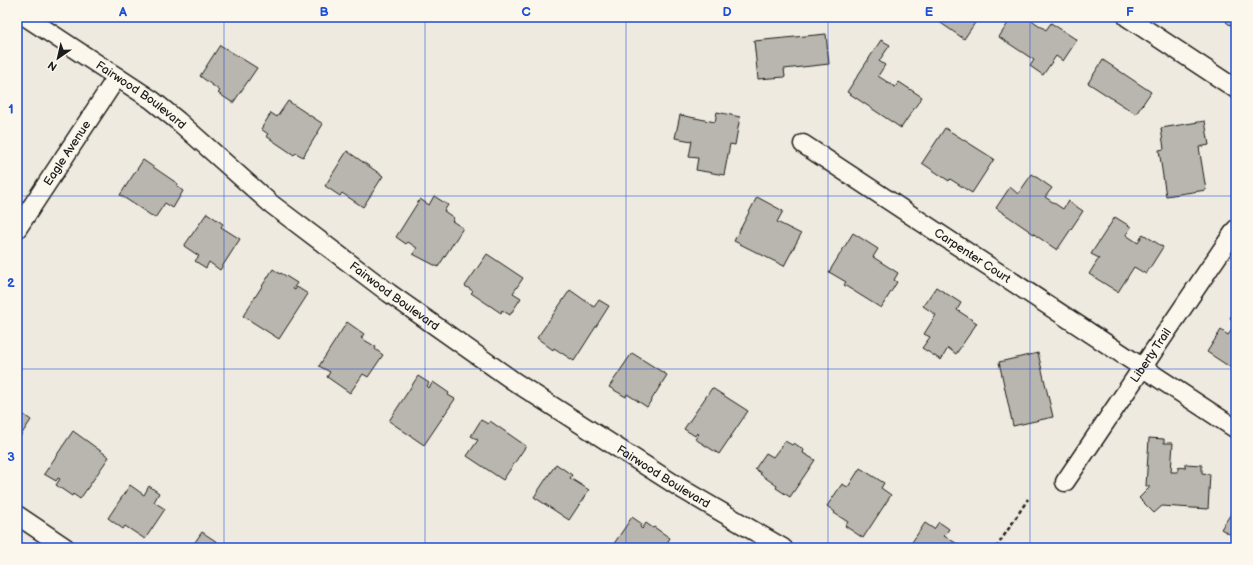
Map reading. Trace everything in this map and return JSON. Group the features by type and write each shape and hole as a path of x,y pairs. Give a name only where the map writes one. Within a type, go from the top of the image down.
{"street":[{"name":"Fairwood Boulevard","path":"26,17 152,100 178,121 270,203 395,298 522,386 682,489 783,548"},
{"path":"1127,17 1236,88"},
{"name":"Eagle Avenue","path":"17,229 117,77"},
{"name":"Carpenter Court","path":"803,144 1236,429"},
{"name":"Liberty Trail","path":"1065,482 1236,228"},
{"path":"17,516 66,548"}],"path":[{"path":"996,548 1028,499"}],"building":[{"path":"932,17 979,17 964,39"},
{"path":"1012,17 1027,17 1046,30 1051,23 1077,40 1063,61 1056,56 1043,75 1030,66 1034,60 999,37"},
{"path":"1229,17 1236,17 1236,29 1226,22"},
{"path":"826,34 829,64 784,69 785,77 758,79 754,41"},
{"path":"881,40 890,45 879,61 885,65 878,76 895,87 899,82 922,97 901,128 847,92"},
{"path":"220,45 257,68 233,103 218,93 220,91 200,76"},
{"path":"1103,60 1151,92 1136,114 1088,83"},
{"path":"288,101 323,124 303,157 296,153 294,155 266,136 268,134 261,129 271,113 277,117"},
{"path":"717,112 740,117 735,145 730,144 724,175 696,170 698,158 689,157 692,141 675,138 680,115 715,122"},
{"path":"1205,121 1209,145 1199,147 1206,190 1166,196 1159,150 1164,149 1161,128"},
{"path":"945,128 994,159 972,193 950,179 949,181 922,163"},
{"path":"347,151 383,176 363,207 342,193 340,196 325,186"},
{"path":"143,160 178,184 177,186 183,191 173,208 165,203 155,218 120,195"},
{"path":"1032,174 1052,188 1045,197 1063,209 1068,201 1083,211 1057,250 996,208 1010,187 1018,194"},
{"path":"434,196 448,205 444,211 454,218 452,221 463,228 438,267 413,254 417,248 408,242 406,244 396,237 420,199 429,205"},
{"path":"757,197 783,211 777,222 801,234 784,266 734,241"},
{"path":"207,213 223,224 221,227 240,239 220,270 209,262 206,268 195,261 199,256 184,246"},
{"path":"1115,217 1131,227 1126,235 1138,243 1143,234 1163,247 1146,274 1134,267 1118,292 1089,274 1099,258 1091,254"},
{"path":"853,233 878,249 873,257 898,273 894,280 897,282 881,308 844,285 846,282 829,272"},
{"path":"487,254 523,278 513,293 521,298 510,315 502,310 501,313 471,293 473,291 465,286"},
{"path":"273,269 297,283 293,289 295,290 297,287 308,294 279,339 243,316"},
{"path":"936,287 961,303 957,310 977,323 956,354 948,348 941,360 922,348 930,337 924,334 936,315 923,306"},
{"path":"570,290 594,307 599,300 609,306 574,361 554,348 553,350 537,338"},
{"path":"1236,309 1236,322 1230,318"},
{"path":"347,322 364,334 361,338 376,347 375,349 383,355 368,377 363,374 350,393 327,377 330,372 319,366"},
{"path":"1236,324 1236,371 1207,352 1221,330 1228,335"},
{"path":"632,353 667,375 647,407 627,394 626,397 609,387"},
{"path":"1038,353 1053,417 1013,426 999,362"},
{"path":"418,376 429,383 427,386 429,388 433,382 455,399 424,445 389,421"},
{"path":"712,388 748,411 719,454 695,439 699,434 697,433 695,436 684,429"},
{"path":"17,410 31,420 17,441"},
{"path":"481,420 488,424 490,421 526,446 503,480 467,456 478,440 471,436"},
{"path":"73,431 109,457 80,499 73,494 72,496 56,485 60,479 58,478 56,481 44,474"},
{"path":"1149,438 1164,439 1164,443 1173,443 1171,472 1178,472 1178,467 1185,468 1185,464 1202,465 1202,473 1210,474 1208,509 1162,506 1154,513 1139,498 1149,488 1149,486 1146,486"},
{"path":"785,441 792,445 794,443 804,450 803,453 815,460 790,497 776,488 777,486 755,469 766,453 773,457"},
{"path":"556,464 572,475 570,478 589,490 569,520 534,497"},
{"path":"860,468 884,483 881,488 891,495 863,538 845,526 848,522 834,513 835,512 827,506 842,484 848,487"},
{"path":"130,485 144,495 149,486 159,493 154,502 165,509 145,539 125,526 123,529 108,518"},
{"path":"1236,506 1236,538 1221,529"},
{"path":"632,517 642,524 640,527 642,529 646,523 670,538 664,548 611,548"},
{"path":"939,522 949,529 944,536 961,546 960,548 908,548 925,523 934,529"},
{"path":"202,532 226,548 191,548"}]}
